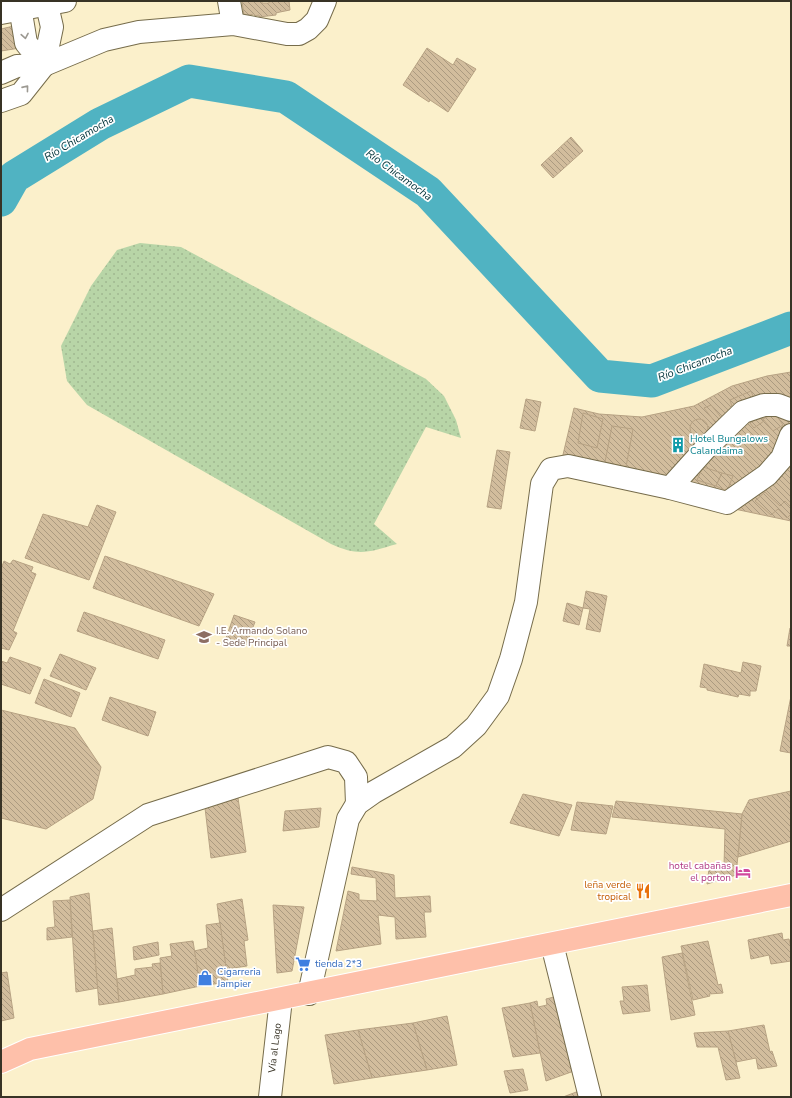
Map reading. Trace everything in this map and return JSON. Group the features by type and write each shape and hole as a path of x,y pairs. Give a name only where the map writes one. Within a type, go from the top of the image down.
{"main road":[{"path":"1,1062 30,1049 309,994 791,895"},
{"path":"1,1048 30,1049"}],"street":[{"path":"229,1 233,24"},
{"path":"1,73 17,66 44,65 104,40 139,32 233,24 286,34 299,34 308,30 317,20 325,1"},
{"path":"1,101 21,94 44,65 52,27 53,2 14,8 26,42 44,65"},
{"path":"670,488 706,448 743,412 764,405 778,405 791,410"},
{"path":"309,994 348,819 357,804 374,792 453,746 476,726 498,696 511,659 526,602 542,484 551,469 568,466 670,488 727,503 767,475 782,458 791,435"},
{"path":"1,910 148,815 328,757 346,762 356,777 357,804"},
{"path":"552,944 590,1097"},
{"name":"Vía al Lago","path":"270,1097 281,999"}],"green space":[{"path":"140,243 181,247 426,379 444,396 456,420 461,438 426,427 374,524 397,544 371,551 357,552 349,551 331,544 87,405 67,381 61,346 91,286 117,250"}],"building":[{"path":"242,1 262,1 262,3 269,3 269,1 289,1 290,10 276,13 276,15 259,17 259,15 255,16 254,14 244,16"},
{"path":"18,25 20,48 1,51 1,29"},
{"path":"427,48 453,65 457,58 476,69 448,112 430,100 429,102 403,85"},
{"path":"571,137 583,151 553,178 541,165"},
{"name":"Hotel Bungalows Calandaima","path":"791,372 791,521 570,474 558,476 574,408 599,414 642,417 694,406 732,386 767,376"},
{"path":"751,391 755,401 733,410 730,400"},
{"path":"526,399 541,402 535,431 520,428"},
{"path":"711,405 724,421 719,427 704,408"},
{"path":"583,413 603,419 597,448 578,443"},
{"path":"775,413 783,425 773,431 763,419"},
{"path":"760,416 764,421 754,428 750,423"},
{"path":"695,419 703,419 708,424 706,435 703,437 695,437 690,432 690,424"},
{"path":"612,426 633,429 626,467 605,462"},
{"path":"497,450 510,452 501,509 487,507"},
{"path":"703,467 722,473 716,486 697,480"},
{"path":"722,473 733,476 727,491 716,486"},
{"path":"765,492 780,506 785,501 791,507 791,514 787,518 778,509 771,515 755,501"},
{"path":"97,505 116,512 89,580 25,558 43,514 88,527"},
{"path":"105,556 214,594 199,626 93,588"},
{"path":"13,560 33,567 31,572 36,574 13,631 17,633 9,650 1,648 1,569 4,561 10,564"},
{"path":"586,591 607,596 600,632 586,629 590,609 583,608"},
{"path":"567,603 583,608 579,625 563,621"},
{"path":"84,612 165,640 158,659 77,631"},
{"path":"234,615 255,622 246,645 226,638"},
{"path":"790,628 791,646 787,646"},
{"path":"60,654 96,668 86,690 50,676"},
{"path":"10,657 41,668 30,694 1,684 1,661 7,663"},
{"path":"743,662 761,666 756,691 750,691 750,696 739,694 738,697 700,687 704,664 741,673"},
{"path":"44,679 80,693 71,717 35,703"},
{"path":"791,696 791,753 780,751"},
{"path":"110,697 156,712 148,736 102,720"},
{"path":"1,710 75,728 101,767 93,799 46,829 1,818"},
{"path":"791,791 791,841 738,857 742,814 749,800"},
{"path":"523,794 572,805 559,836 510,823"},
{"path":"238,798 246,852 211,858 205,808"},
{"path":"616,801 742,814 736,875 707,884 709,869 724,866 725,829 612,817"},
{"path":"577,802 613,806 606,834 571,830"},
{"path":"321,808 319,827 283,831 285,811"},
{"path":"352,867 394,875 395,898 430,896 431,912 424,912 426,937 396,939 395,917 378,915 381,944 336,951 348,891 359,894 359,900 377,901 376,878 351,874"},
{"path":"89,893 98,988 76,992 70,897"},
{"path":"242,899 248,940 244,941 247,966 226,969 217,904"},
{"path":"70,900 72,937 47,940 47,928 55,927 53,901"},
{"path":"273,905 304,907 292,971 277,973"},
{"path":"220,923 228,982 200,986 194,951 208,948 206,925"},
{"path":"112,928 119,1002 99,1005 93,931"},
{"path":"782,933 783,940 789,939 791,961 771,964 769,955 751,959 748,940"},
{"path":"193,941 200,986 163,994 160,958 172,956 170,944"},
{"path":"708,941 718,985 721,984 723,993 709,994 710,996 693,1000 681,946"},
{"path":"158,942 159,955 134,960 133,947"},
{"path":"682,953 695,1015 671,1020 662,957"},
{"path":"160,963 163,994 119,1002 117,979 135,975 135,969 153,967 152,964"},
{"path":"7,972 14,1018 1,1021 1,973"},
{"path":"647,985 650,1011 623,1014 620,1001 624,1001 622,987"},
{"path":"554,997 574,1071 546,1081 530,1003 537,1001 538,1007 547,1005 546,999"},
{"path":"530,1003 540,1053 513,1057 502,1008"},
{"path":"447,1016 457,1065 427,1070 413,1023"},
{"path":"413,1023 427,1070 372,1078 358,1030"},
{"path":"764,1025 770,1052 772,1051 777,1066 758,1069 756,1058 736,1062 728,1031"},
{"path":"358,1030 372,1078 334,1084 325,1035"},
{"path":"728,1031 740,1078 726,1080 718,1047 697,1047 694,1033"},
{"path":"523,1069 528,1090 510,1093 504,1071"},
{"path":"579,1091 581,1097 563,1097"}],"waterway":[{"name":"Río Chicamocha","path":"1,200 14,177 100,124 189,81 286,97 428,192 600,376 652,381 791,328"}],"place":[{"name":"Hotel Bungalows Calandaima","path":"678,445"},
{"name":"I.E. Armando Solano - Sede Principal","path":"204,637"},
{"name":"hotel cabañas el porton","path":"743,872"},
{"name":"leña verde tropical","path":"643,891"},
{"name":"tienda 2*3","path":"303,964"},
{"name":"Cigarreria Jampier","path":"205,978"}]}
